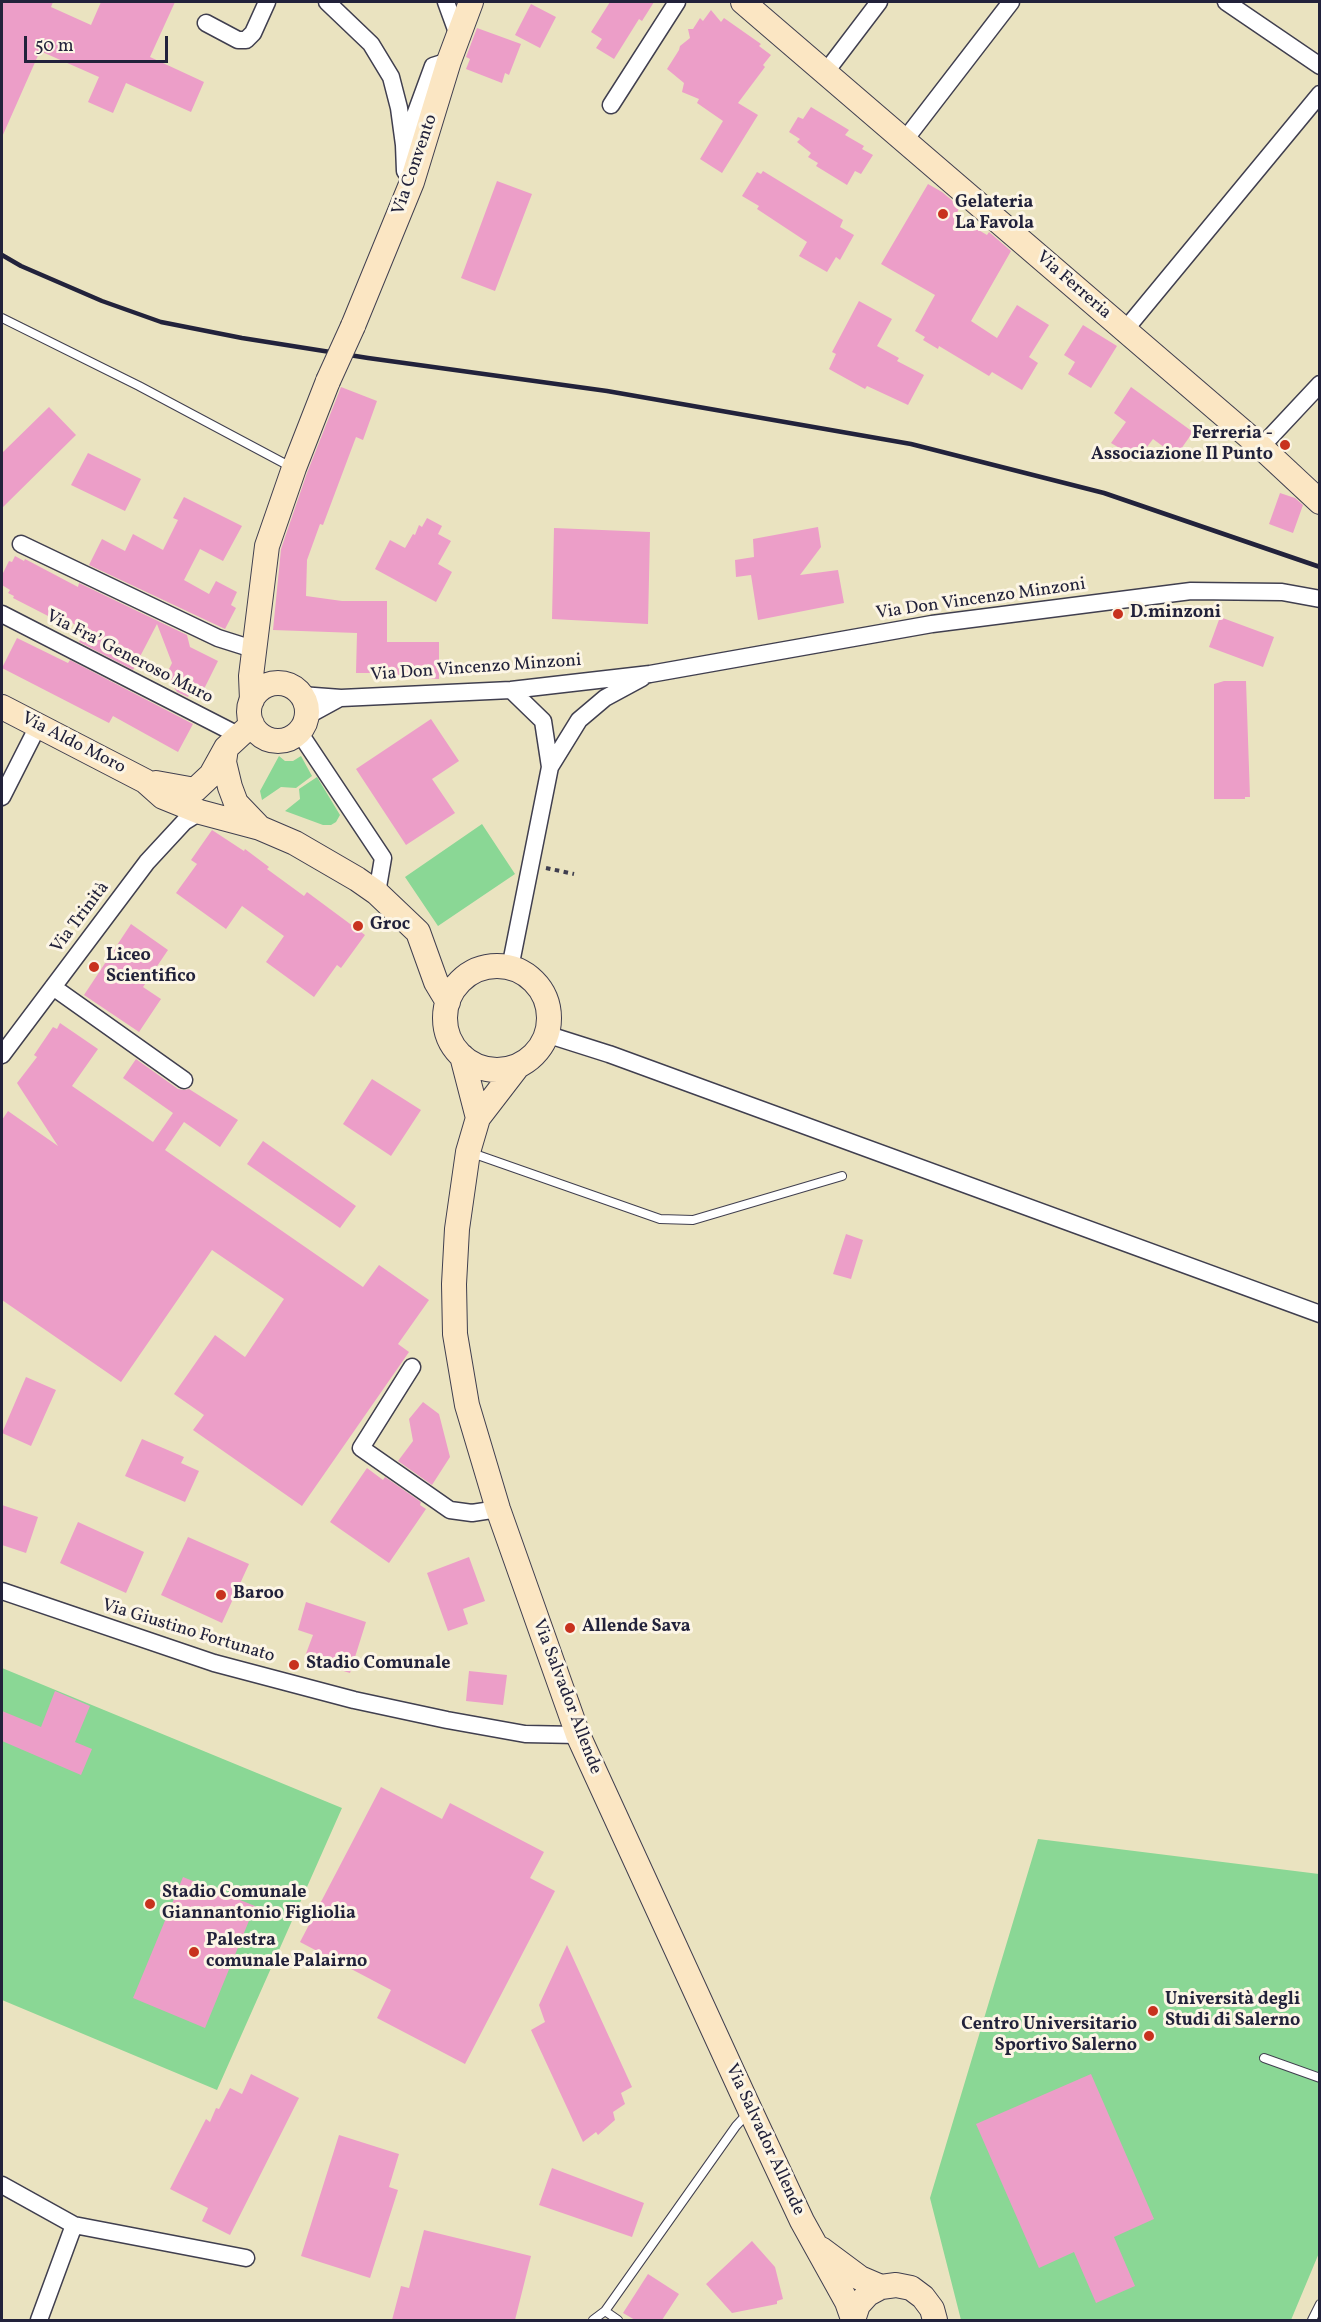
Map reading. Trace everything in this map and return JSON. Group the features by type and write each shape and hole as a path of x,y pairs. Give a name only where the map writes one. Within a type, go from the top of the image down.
{"street":[{"path":"206,22 238,40 246,39 253,33 267,2"},
{"path":"327,2 371,44 391,77 397,98 404,145 405,171 412,182"},
{"path":"446,2 458,35"},
{"name":"Via Convento","path":"294,468 412,182 449,61 471,2"},
{"path":"611,105 677,2"},
{"name":"Via Ferreria","path":"743,2 1125,330 1320,502"},
{"path":"825,73 879,2"},
{"path":"903,141 1011,2"},
{"path":"1226,2 1320,66"},
{"path":"404,145 433,66 449,61"},
{"path":"397,98 412,96 426,85"},
{"path":"1125,330 1320,94"},
{"path":"1260,447 1320,384"},
{"path":"260,828 236,802 224,762 239,736 252,700 251,676 267,546 294,468"},
{"path":"21,543 218,638 256,650 279,683 295,689 302,714 383,858 377,893"},
{"name":"Via Don Vincenzo Minzoni","path":"302,714 341,698 511,690 650,674 932,624 1191,591 1282,592 1320,599"},
{"name":"Via Fra’ Generoso Muro","path":"2,614 239,736"},
{"name":"Via Don Vincenzo Minzoni","path":"550,767 579,720 605,698 650,674"},
{"path":"252,700 267,686 279,683"},
{"path":"510,968 550,767 543,721 511,690"},
{"name":"Via Aldo Moro","path":"2,707 145,781"},
{"path":"145,781 195,790 204,784 239,736 257,732 273,741 283,741 302,714"},
{"path":"2,797 38,726"},
{"path":"145,781 163,797 200,812 260,828 294,843 377,893 418,932 436,982 448,1002"},
{"name":"Via Trinità","path":"2,1055 147,862 184,822 200,812"},
{"path":"494,966 510,968 525,974 546,1000 549,1017 546,1034 535,1053 518,1066 503,1070 488,1070 474,1065 453,1045 447,1032 445,1017 448,1002 454,988 465,977 479,969 494,966"},
{"path":"53,987 184,1080"},
{"path":"546,1034 609,1054 1320,1314"},
{"path":"462,1056 478,1118"},
{"name":"Via Salvador Allende","path":"518,1066 478,1118 468,1152 457,1229 454,1284 455,1334 467,1405 498,1509 578,1735 750,2110 813,2241 847,2302 853,2320"},
{"path":"412,1367 361,1448 450,1510 472,1513 498,1509"},
{"name":"Via Giustino Fortunato","path":"2,1591 214,1663 354,1700 525,1734 578,1735"},
{"path":"2,2186 74,2225 246,2258"},
{"path":"39,2320 74,2225"},
{"name":"Via Salvador Allende","path":"813,2241 850,2272 881,2287"},
{"path":"853,2320 858,2305 868,2294 881,2287 896,2285 910,2288 923,2297 932,2309 935,2320"}],"lane":[{"path":"2,318 139,386 294,468"},
{"path":"468,1152 660,1219 693,1220 842,1176"},
{"path":"1264,2058 1320,2079"},
{"path":"593,2320 605,2311 736,2126 750,2110"},
{"path":"1312,2320 1320,2304"},
{"path":"605,2311 618,2320"}],"path":[{"path":"530,865 574,874"}],"green space":[{"path":"279,756 285,761 293,761 301,756 312,776 296,788 281,787 262,800 260,791"},
{"path":"317,777 340,815 331,825 323,825 285,811 300,799 299,789"},
{"path":"482,824 515,874 438,926 405,877"},
{"name":"Stadio Comunale Giannantonio Figliolia","path":"2,1668 342,1808 217,2090 2,2000"},
{"name":"Centro Universitario Sportivo Salerno","path":"1038,1839 1319,1874 1319,2253 1291,2320 961,2320 930,2198"}],"building":[{"path":"2,2 53,2 51,7 91,25 101,2 175,2 150,57 204,82 191,112 126,83 113,113 88,102 99,77 40,51 2,137"},
{"path":"610,2 654,2 642,21 639,19 614,59 596,48 602,39 591,32"},
{"path":"531,4 556,17 540,48 515,35"},
{"path":"711,10 721,22 724,18 761,44 759,46 771,55 763,65 765,67 738,103 758,115 722,173 700,159 723,121 697,103 699,99 682,92 684,83 667,69 680,46 690,38 688,29 693,29 700,18 703,21"},
{"path":"477,28 521,44 509,75 505,73 502,83 466,69 470,59 466,57"},
{"path":"811,107 849,130 845,135 864,146 862,149 873,155 861,174 855,171 847,185 816,166 818,163 808,157 811,153 797,142 800,139 789,132 798,117 803,119"},
{"path":"763,171 843,220 840,227 854,235 840,260 836,257 827,272 799,256 807,242 757,209 759,206 742,196 757,172 761,174"},
{"path":"497,181 532,194 495,291 461,278"},
{"path":"928,184 960,207 955,216 987,235 989,232 1011,251 971,321 997,338 1017,305 1049,325 1029,357 1038,363 1022,390 992,372 989,376 939,346 938,349 923,340 925,337 915,331 935,295 881,264"},
{"path":"859,301 892,319 877,346 899,358 897,361 924,375 908,405 867,386 865,389 829,369 836,354 832,352"},
{"path":"1083,325 1117,346 1091,388 1068,374 1075,362 1064,355"},
{"path":"341,387 377,401 363,440 356,437 323,525 320,524 307,560 306,596 342,601 387,601 387,642 439,642 439,679 386,677 387,673 356,673 357,633 273,630 281,549 307,473"},
{"path":"1131,387 1193,432 1176,456 1153,439 1138,459 1111,443 1126,422 1114,413"},
{"path":"49,407 76,435 2,508 2,453"},
{"path":"88,453 141,479 125,511 71,485"},
{"path":"1280,493 1295,498 1303,505 1293,533 1269,524"},
{"path":"184,497 242,526 223,561 200,549 184,580 209,594 216,581 237,592 231,605 236,608 225,629 89,565 102,539 125,551 133,534 163,550 178,520 173,518"},
{"path":"427,518 442,526 438,534 451,541 438,564 452,572 436,602 375,569 390,540 405,548 419,525 422,527"},
{"path":"818,527 821,547 800,575 838,570 844,603 758,620 751,575 736,577 735,560 754,557 753,539"},
{"path":"554,528 650,532 648,624 552,619"},
{"path":"15,556 78,587 79,583 187,635 190,647 218,661 204,689 195,684 188,697 177,692 166,675 172,663 157,624 133,670 79,642 85,630 52,612 50,617 13,598 14,596 8,593 10,590 2,585 2,575 9,561 12,562"},
{"path":"1220,617 1274,637 1263,667 1209,647"},
{"path":"17,638 68,663 70,660 193,724 178,752 113,716 109,723 2,668"},
{"path":"1224,681 1246,681 1250,797 1245,797 1245,799 1214,799 1214,684"},
{"path":"431,719 459,761 432,779 455,813 406,845 356,769"},
{"path":"212,830 244,851 245,849 269,867 267,869 304,896 307,892 365,935 341,968 337,965 314,997 266,962 284,936 242,906 226,929 176,893 197,864 191,860"},
{"path":"131,924 168,950 143,987 161,999 139,1032 84,995"},
{"path":"60,1023 98,1049 72,1086 153,1142 173,1113 123,1078 136,1059 178,1089 189,1089 238,1120 220,1147 184,1122 165,1150 363,1287 379,1265 429,1300 398,1344 409,1352 302,1506 193,1430 204,1415 174,1394 215,1335 245,1357 284,1299 212,1250 121,1382 2,1300 2,1120 8,1111 58,1146 17,1083 37,1057 34,1055 53,1027 57,1029"},
{"path":"372,1079 421,1110 391,1156 343,1124"},
{"path":"263,1141 356,1206 340,1228 247,1164"},
{"path":"846,1234 863,1240 851,1279 833,1274"},
{"path":"26,1377 56,1390 31,1446 2,1433"},
{"path":"423,1402 439,1414 450,1457 432,1485 398,1461 413,1441 409,1419"},
{"path":"142,1439 184,1457 181,1463 199,1471 185,1502 125,1476"},
{"path":"367,1468 383,1480 385,1477 421,1502 420,1505 426,1509 389,1563 330,1522"},
{"path":"2,1505 38,1517 26,1553 2,1545"},
{"path":"78,1522 144,1552 126,1593 60,1563"},
{"path":"188,1537 249,1564 222,1623 161,1595"},
{"path":"469,1557 485,1601 463,1609 468,1624 448,1631 427,1573"},
{"path":"306,1602 366,1622 350,1673 304,1659 313,1635 298,1630"},
{"path":"469,1671 507,1675 503,1705 466,1701"},
{"path":"55,1691 90,1706 75,1742 92,1749 81,1775 2,1741 2,1711 41,1727"},
{"path":"381,1787 442,1819 450,1803 544,1852 530,1878 555,1891 465,2064 377,2018 391,1990 300,1942"},
{"name":"Palestra comunale Palairno","path":"183,1877 255,1906 205,2028 133,1998"},
{"path":"567,1945 632,2087 621,2093 625,2104 613,2112 615,2120 598,2135 596,2132 583,2142 531,2030 545,2022 539,2005"},
{"path":"251,2074 299,2098 230,2235 202,2221 208,2208 170,2189 206,2119 210,2122 216,2108 219,2109 230,2088 242,2094"},
{"path":"1091,2074 1154,2219 1114,2237 1135,2286 1096,2303 1074,2252 1039,2268 976,2124"},
{"path":"339,2135 399,2154 389,2187 398,2190 370,2278 301,2256"},
{"path":"552,2168 644,2203 632,2237 539,2205"},
{"path":"424,2230 531,2256 515,2320 392,2320 401,2286 409,2288"},
{"path":"752,2241 775,2267 783,2299 777,2301 777,2304 732,2313 706,2284"},
{"path":"648,2274 679,2294 662,2320 635,2320 623,2313"}],"railway":[{"path":"2,255 21,266 102,301 161,322 242,338 368,358 607,391 911,444 1104,493 1320,567"}],"place":[{"name":"Gelateria La Favola","path":"943,214"},
{"name":"Ferreria - Associazione Il Punto","path":"1285,445"},
{"name":"D.minzoni","path":"1118,614"},
{"name":"Groc","path":"358,926"},
{"name":"Liceo Scientifico","path":"94,967"},
{"name":"Baroo","path":"221,1595"},
{"name":"Allende Sava","path":"570,1628"},
{"name":"Stadio Comunale","path":"294,1665"},
{"name":"Stadio Comunale Giannantonio Figliolia","path":"150,1904"},
{"name":"Palestra comunale Palairno","path":"194,1952"},
{"name":"Università degli Studi di Salerno","path":"1153,2011"},
{"name":"Centro Universitario Sportivo Salerno","path":"1149,2036"}]}
